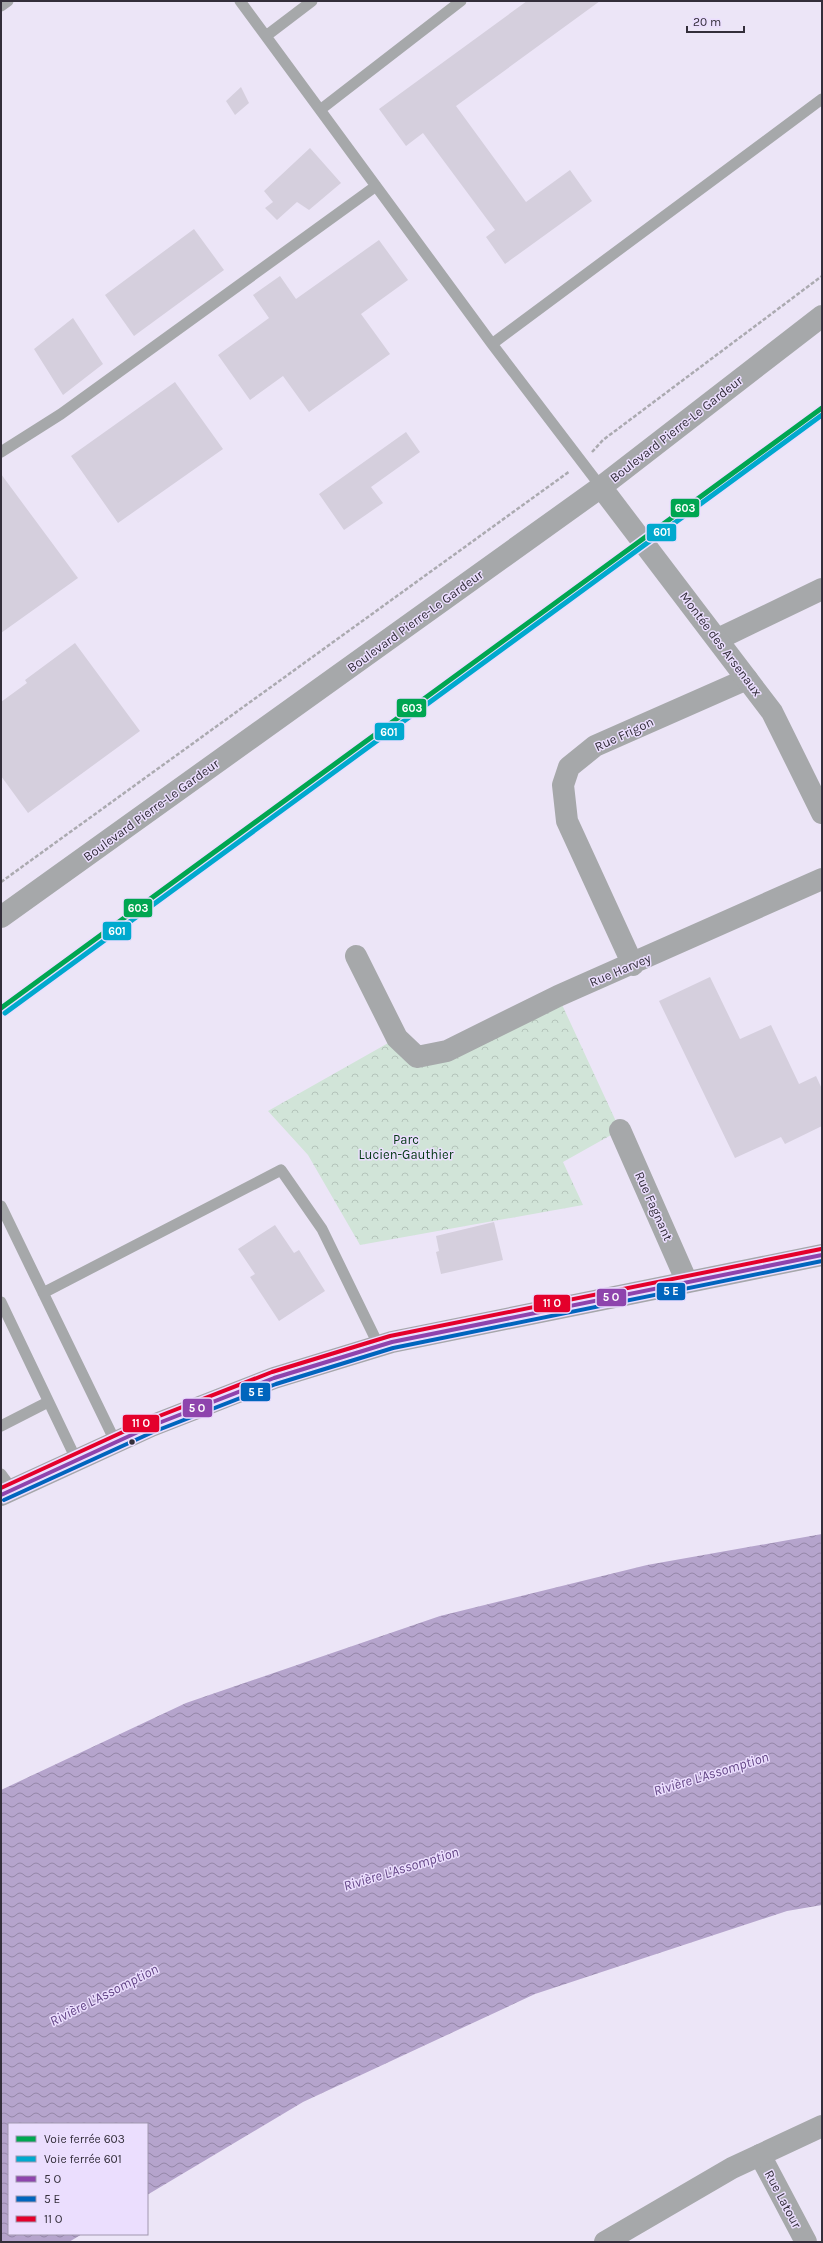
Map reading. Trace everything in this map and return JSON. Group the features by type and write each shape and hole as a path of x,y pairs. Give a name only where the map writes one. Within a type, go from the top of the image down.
{"main road":[{"path":"5,1486 76,1459 115,1441 274,1378 378,1346 439,1332 822,1255"}],"street":[{"name":"Boulevard Pierre-Le Gardeur","path":"1,917 601,487 822,316"},
{"name":"Montée des Arsenaux","path":"601,487 772,712 822,813"},
{"path":"718,639 822,589"},
{"name":"Rue Frigon","path":"633,965 567,821 563,785 569,767 595,746 747,679"},
{"name":"Rue Harvey","path":"356,956 397,1038 417,1057 447,1051 558,996 633,965 822,879"},
{"name":"Rue Fagnant","path":"620,1130 687,1282"},
{"path":"605,2242 732,2168 822,2126"},
{"name":"Rue Latour","path":"760,2155 806,2242"}],"lane":[{"path":"1,6 8,1"},
{"path":"240,1 492,344 601,487"},
{"path":"266,36 312,1"},
{"path":"320,110 461,1"},
{"path":"492,344 822,99"},
{"path":"1,452 61,414 376,186"},
{"path":"44,1293 281,1170 322,1229 378,1346"},
{"path":"1,1206 115,1441"},
{"path":"1,1302 76,1459"},
{"path":"1,1426 48,1402"}],"path":[{"path":"1,882 582,462 603,440 822,276"}],"green space":[{"name":"Parc Lucien-Gauthier","path":"558,996 620,1130 563,1162 583,1205 360,1245 308,1155 268,1111 397,1038 417,1057"}],"water":[{"name":"Rivière L'Assomption","path":"822,1534 822,1905 787,1911 535,1994 303,2102 148,2194 148,2123 8,2123 8,2235 80,2235 69,2242 1,2242 1,1790 186,1703 440,1616 647,1565"}],"building":[{"path":"527,1 600,1 456,106 526,202 570,170 592,201 505,264 486,237 495,230 423,133 406,146 379,109"},
{"path":"241,87 249,103 235,115 226,101"},
{"path":"310,148 341,183 309,210 297,202 277,220 265,208 273,202 264,191"},
{"path":"194,229 224,270 134,336 105,295"},
{"path":"379,240 408,280 361,314 390,354 309,412 283,376 250,400 218,355 269,318 253,295 280,276 296,299"},
{"path":"73,318 103,364 63,395 34,349"},
{"path":"175,382 223,449 118,523 71,456"},
{"path":"406,432 420,452 371,487 383,503 344,530 319,494"},
{"path":"1,474 78,578 1,633"},
{"path":"75,643 140,731 28,813 1,776 1,702 27,683 25,680"},
{"path":"710,977 740,1039 771,1025 799,1084 816,1076 822,1089 822,1126 785,1144 781,1137 735,1158 659,1001"},
{"path":"494,1222 503,1260 441,1274 436,1252 439,1251 436,1236"},
{"path":"275,1225 294,1253 299,1250 325,1291 279,1321 250,1277 255,1274 238,1249"}],"rail line":[{"name":"603","path":"1,1008 822,408"},
{"name":"601","path":"5,1013 822,415"}],"transit line":[{"path":"1,1488 149,1420 272,1372 390,1336 821,1249"},
{"path":"1,1495 151,1426 274,1378 392,1342 822,1255"},
{"path":"4,1500 153,1432 276,1384 393,1348 822,1261"}]}
